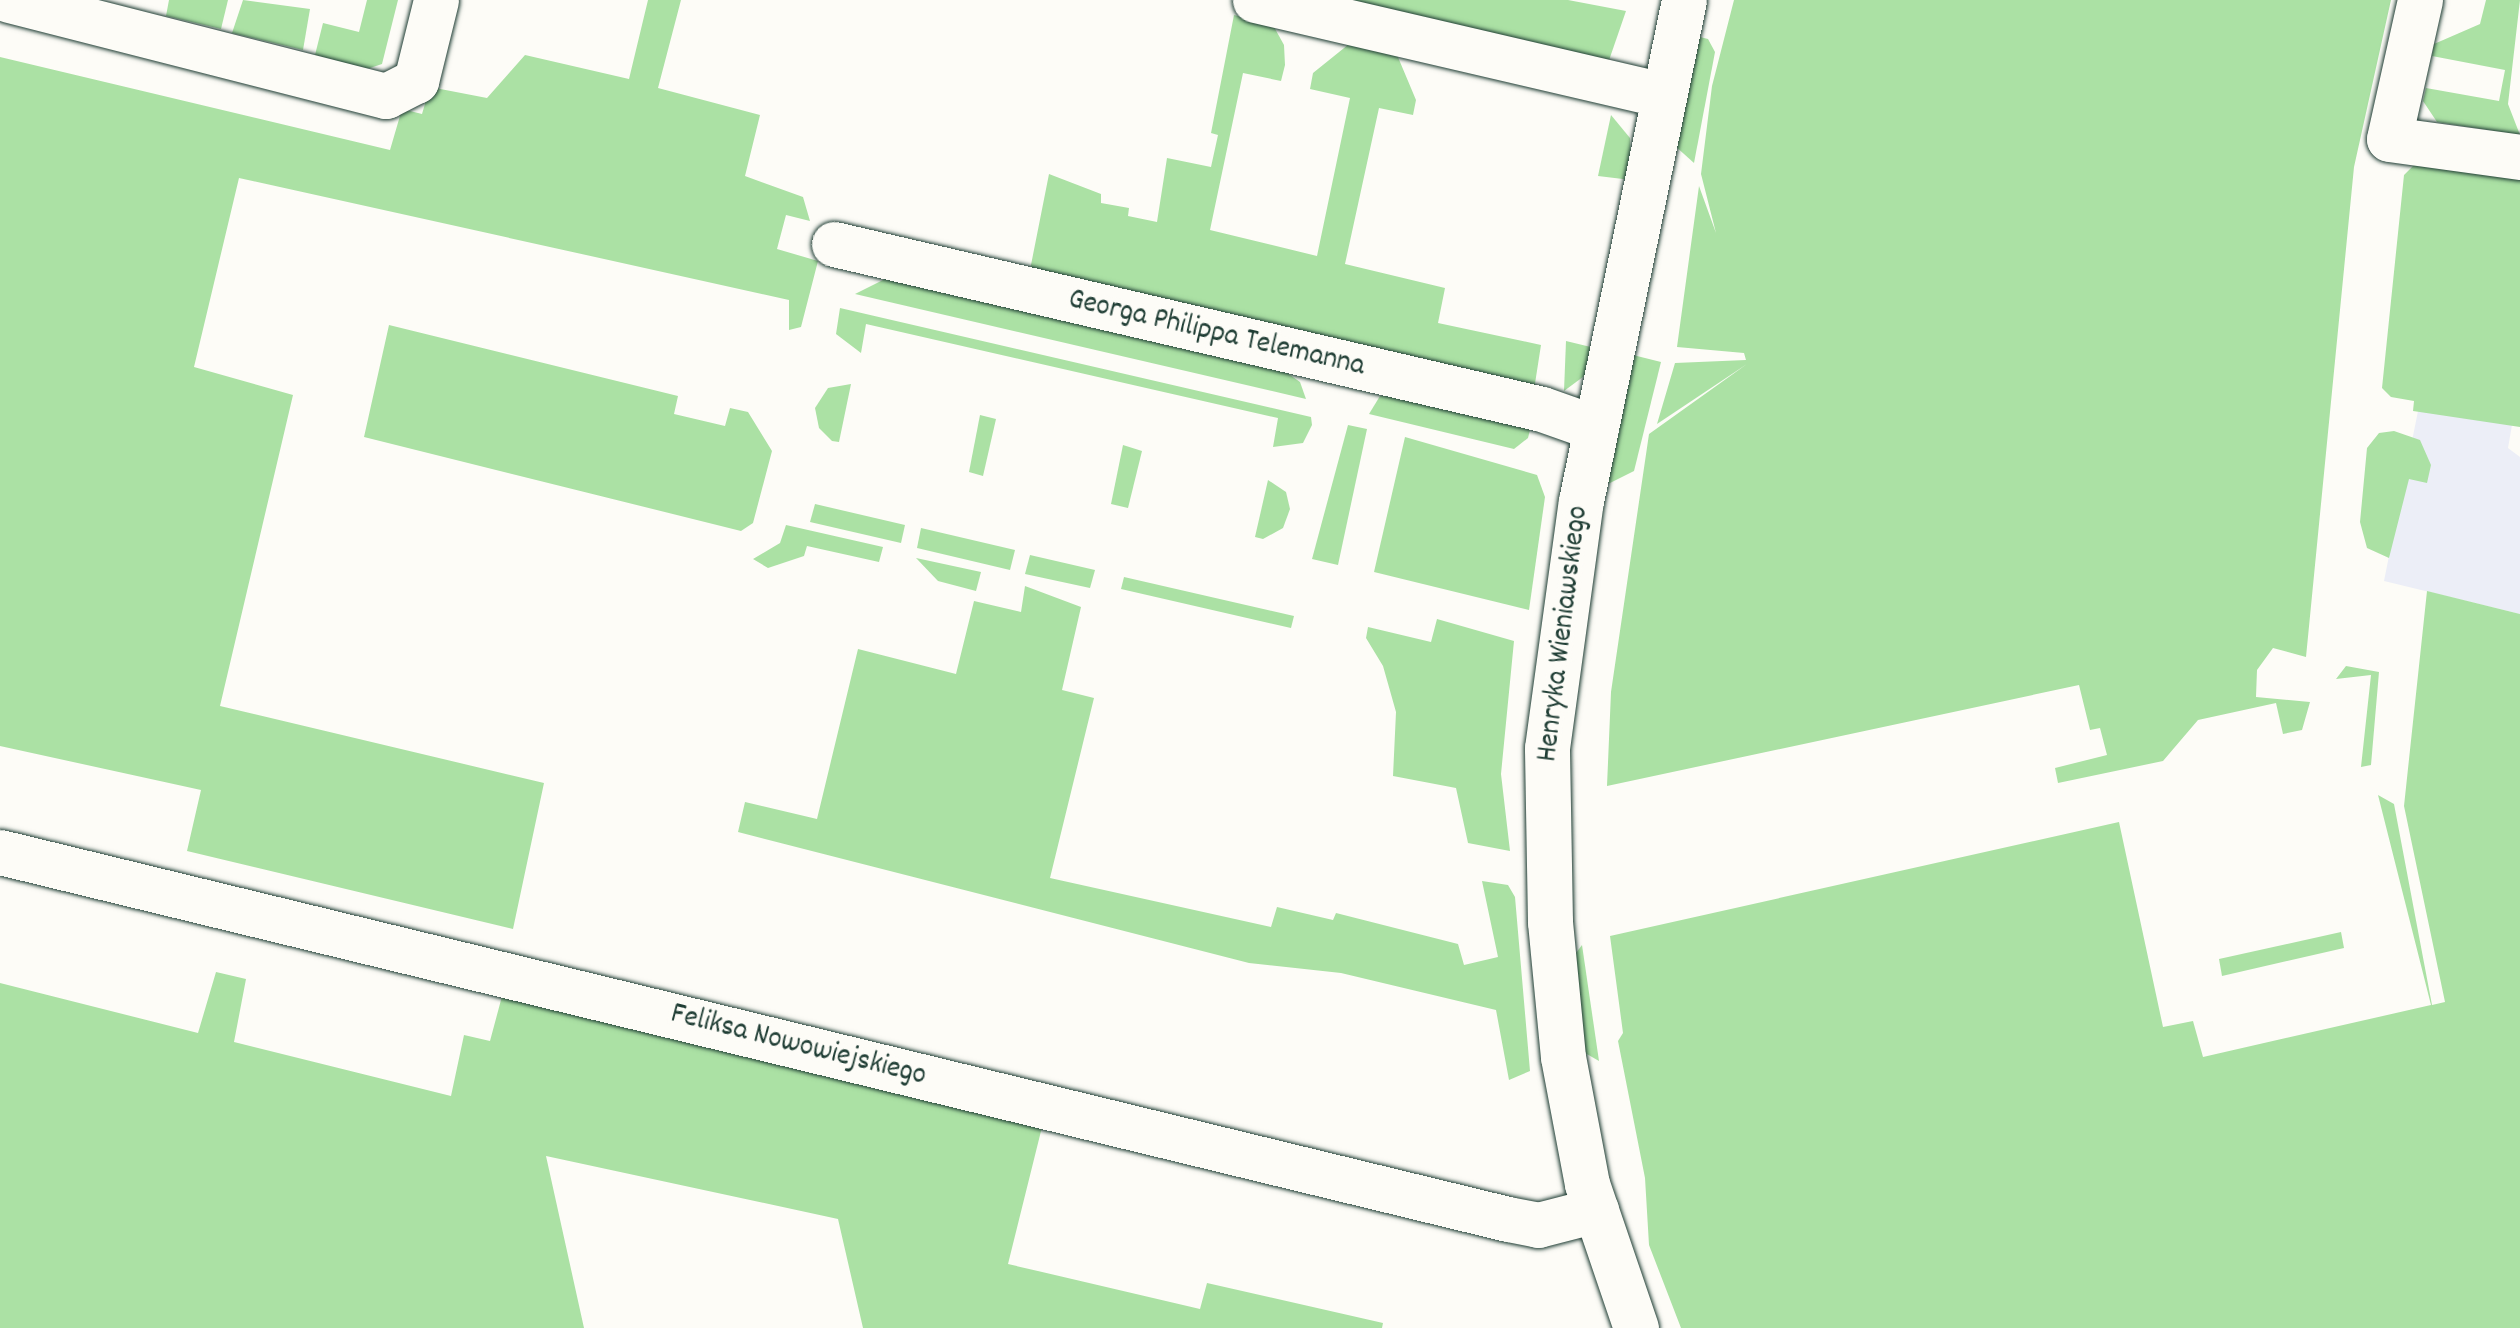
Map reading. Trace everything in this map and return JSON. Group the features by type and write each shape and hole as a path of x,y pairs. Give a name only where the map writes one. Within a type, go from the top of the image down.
{"street":[{"path":"9,0 386,96 416,81 436,0"},
{"path":"1255,0 1662,95"},
{"name":"Henryka Wieniawskiego","path":"1636,1328 1596,1210 1563,1057 1550,922 1546,748 1596,428 1684,0"},
{"path":"2420,0 2389,140 2520,158"},
{"name":"Georga Philippa Telemanna","path":"834,244 1542,409 1596,428"},
{"name":"Feliksa Nowowiejskiego","path":"0,852 1508,1219 1538,1225 1596,1210"}],"shaded area":[{"path":"2418,411 2512,425 2508,448 2520,457 2520,614 2384,581"}],"green space":[{"path":"169,0 228,0 221,29 166,16"},
{"path":"243,0 310,9 303,50 232,33"},
{"path":"367,0 398,0 382,64 367,69 315,55 323,23 359,32"},
{"path":"648,0 681,0 658,88 760,115 745,176 803,197 810,221 786,215 777,249 818,261 801,327 789,330 789,300 239,178 194,367 293,395 220,706 544,783 513,929 187,851 201,790 0,746 0,57 390,150 402,109 422,114 430,87 487,98 525,55 629,79"},
{"path":"1342,0 1568,0 1626,11 1606,69"},
{"path":"1734,0 2391,0 2354,167 2306,657 2273,648 2257,670 2256,697 2310,702 2302,730 2283,734 2276,703 2198,720 2163,761 2058,783 2055,768 2107,755 2100,728 2090,730 2079,685 1607,786 1611,692 1649,434 1747,364 1657,424 1675,363 1746,360 1744,353 1677,347 1699,186 1716,233 1701,174 1712,86"},
{"path":"2486,0 2520,0 2508,104 2520,135 2437,122 2423,101 2426,88 2499,101 2505,70 2432,56 2434,44 2480,24"},
{"path":"1234,15 1273,25 1284,45 1285,65 1281,81 1243,73 1210,230 1317,256 1350,98 1310,89 1313,73 1354,40 1395,50 1416,100 1413,115 1379,108 1345,264 1445,288 1438,323 1541,345 1534,390 1029,275 1049,174 1101,194 1101,203 1129,208 1128,216 1157,222 1167,158 1211,167 1218,135 1211,133"},
{"path":"1696,36 1708,39 1715,52 1694,163 1674,145"},
{"path":"1611,115 1630,138 1631,180 1598,176"},
{"path":"2415,164 2520,177 2520,427 2413,411 2414,401 2391,397 2382,388 2404,175"},
{"path":"887,278 1273,363 1300,382 1306,399 855,294"},
{"path":"840,308 1311,417 1312,425 1303,443 1273,447 1278,418 866,324 861,353 836,334"},
{"path":"389,325 678,396 674,414 725,426 730,408 748,412 772,451 753,523 741,531 364,437"},
{"path":"1566,341 1599,349 1591,371 1564,391"},
{"path":"1629,354 1661,362 1634,471 1610,483 1603,480"},
{"path":"851,384 839,442 832,441 819,428 815,408 828,388"},
{"path":"1405,394 1532,422 1528,438 1514,449 1369,414 1380,396"},
{"path":"980,415 996,419 983,476 969,472"},
{"path":"1348,425 1367,429 1338,565 1312,559"},
{"path":"2394,431 2420,440 2431,465 2427,483 2409,479 2389,558 2367,548 2360,522 2367,448 2379,433"},
{"path":"1405,437 1537,475 1545,497 1529,610 1374,572"},
{"path":"1123,445 1142,451 1128,508 1111,504"},
{"path":"1268,480 1286,492 1290,509 1283,528 1263,539 1255,537"},
{"path":"815,504 905,525 901,543 810,522"},
{"path":"786,525 883,547 879,562 807,546 804,556 768,568 753,559 780,543"},
{"path":"921,528 1015,550 1010,570 917,548"},
{"path":"1030,555 1095,570 1090,588 1025,574"},
{"path":"916,558 981,572 976,591 938,581"},
{"path":"1124,577 1294,616 1291,628 1121,589"},
{"path":"1025,586 1081,607 1062,690 1094,698 1050,878 1271,927 1277,907 1333,920 1336,913 1458,944 1464,965 1498,957 1482,881 1508,885 1515,897 1530,1071 1509,1080 1496,1010 1341,973 1249,963 738,832 745,802 817,819 858,649 956,674 974,601 1021,612"},
{"path":"2427,591 2520,614 2520,1328 1681,1328 1649,1245 1645,1178 1618,1041 1623,1033 1610,936 2119,822 2163,1027 2193,1021 2203,1057 2431,1005 2378,795 2394,804 2432,1005 2445,1002 2404,806"},
{"path":"1437,619 1514,641 1501,774 1510,851 1468,843 1456,788 1393,776 1396,712 1383,666 1366,638 1368,627 1431,642"},
{"path":"2346,666 2379,672 2371,765 2361,767 2371,675 2336,679"},
{"path":"2341,932 2344,948 2222,976 2219,959"},
{"path":"1582,945 1599,1061 1578,1049 1570,961"},
{"path":"216,972 246,979 234,1042 451,1096 464,1035 490,1041 505,985 1044,1119 1008,1264 1200,1309 1207,1283 1383,1323 1382,1328 863,1328 838,1219 546,1156 584,1328 0,1328 0,983 198,1033"}]}
